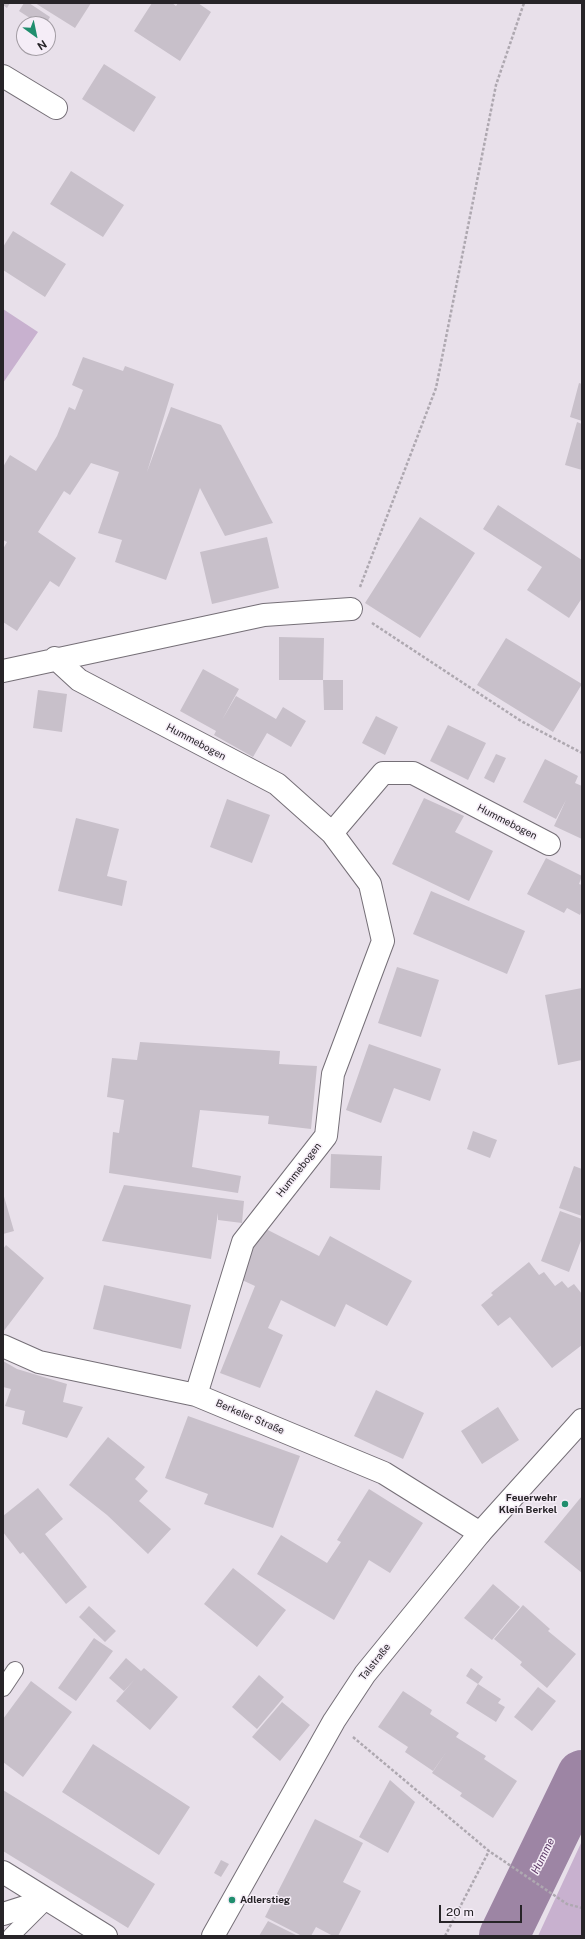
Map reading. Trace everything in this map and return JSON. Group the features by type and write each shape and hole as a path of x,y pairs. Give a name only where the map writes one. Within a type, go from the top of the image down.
{"street":[{"path":"3,76 56,108"},
{"path":"3,671 55,658 264,616 351,609"},
{"name":"Hummebogen","path":"55,658 79,680 277,784 332,833 370,884 383,941 333,1074 326,1136 243,1242 196,1395"},
{"name":"Hummebogen","path":"332,833 383,773 413,773 549,844"},
{"name":"Berkeler Straße","path":"3,1346 40,1362 196,1395 384,1473 480,1533"},
{"name":"Talstraße","path":"212,1936 334,1721 365,1674 480,1533 582,1420"},
{"path":"3,1872 106,1936"},
{"path":"3,1914 47,1900"}],"lane":[{"path":"3,1688 15,1670"},
{"path":"11,1936 47,1900"}],"path":[{"path":"524,3 496,85 436,388 351,609 521,721 582,753"},
{"path":"334,1721 489,1851 567,1904 582,1908"},
{"path":"445,1936 489,1851"}],"shaded area":[{"path":"3,309 38,332 3,383"},
{"path":"582,1841 582,1936 538,1936 556,1897"}],"building":[{"path":"3,3 10,3 7,8 3,5"},
{"path":"24,3 29,3 48,16 27,16 19,11"},
{"path":"35,3 91,3 75,28"},
{"path":"152,3 172,3 176,6 178,3 198,3 211,12 180,61 134,31"},
{"path":"104,64 156,97 134,132 82,99"},
{"path":"71,171 124,205 103,237 50,204"},
{"path":"13,231 66,264 45,297 3,270 3,247"},
{"path":"83,357 123,371 125,366 174,384 147,472 171,407 221,425 273,523 225,536 200,488 166,580 115,562 122,540 98,533 119,472 91,463 70,495 64,491 38,532 76,558 59,587 50,581 17,631 3,622 3,549 7,542 3,540 3,467 10,455 36,471 57,436 69,407 75,410 83,390 72,385"},
{"path":"579,383 582,384 582,421 570,417"},
{"path":"577,422 582,424 582,470 565,465"},
{"path":"498,505 582,560 582,598 569,618 527,590 542,567 483,529"},
{"path":"420,517 475,553 420,638 365,603"},
{"path":"267,537 279,588 212,604 200,552"},
{"path":"279,637 324,638 323,680 279,680"},
{"path":"506,638 582,684 553,732 477,685"},
{"path":"203,669 239,689 222,720 236,696 276,719 283,707 306,721 291,747 267,733 253,757 214,735 216,731 180,711"},
{"path":"323,680 343,680 343,710 324,710"},
{"path":"38,690 67,694 62,732 33,728"},
{"path":"376,716 398,727 385,755 362,743"},
{"path":"448,725 486,743 468,780 430,761"},
{"path":"496,754 506,758 494,783 484,778"},
{"path":"545,759 578,776 575,783 582,786 582,839 554,826 566,800 556,819 523,802"},
{"path":"424,798 464,816 455,832 493,851 469,901 392,864"},
{"path":"227,799 270,815 252,863 210,847"},
{"path":"76,818 119,829 107,876 127,881 122,906 58,891"},
{"path":"546,858 582,876 579,884 582,885 582,910 580,915 567,908 564,913 527,894"},
{"path":"431,891 525,931 507,974 413,934"},
{"path":"397,967 439,980 421,1037 378,1023"},
{"path":"582,988 582,1060 558,1065 545,995"},
{"path":"140,1042 280,1051 279,1064 317,1066 311,1129 268,1124 269,1116 200,1110 192,1167 241,1176 238,1193 109,1173 113,1132 119,1133 124,1100 107,1097 112,1058 137,1060"},
{"path":"369,1044 441,1069 430,1101 394,1088 381,1123 346,1110"},
{"path":"473,1131 497,1140 490,1158 467,1149"},
{"path":"331,1154 382,1156 380,1190 330,1188"},
{"path":"574,1166 582,1169 582,1216 559,1208"},
{"path":"124,1185 244,1201 242,1223 218,1220 218,1213 211,1259 102,1241"},
{"path":"3,1193 14,1231 3,1234"},
{"path":"560,1211 582,1219 582,1238 569,1272 541,1261"},
{"path":"262,1227 319,1256 330,1236 412,1281 387,1326 346,1304 335,1327 281,1300 268,1328 283,1335 260,1388 220,1373 255,1286 242,1280 247,1260"},
{"path":"6,1245 44,1278 3,1332 3,1249"},
{"path":"529,1262 539,1275 544,1272 555,1286 562,1281 568,1288 574,1284 582,1294 582,1345 552,1368 510,1317 498,1326 481,1305 493,1295 491,1293"},
{"path":"104,1285 191,1305 181,1349 93,1329"},
{"path":"3,1361 17,1369 67,1384 63,1402 83,1407 67,1438 22,1424 25,1411 5,1406 11,1389 3,1387"},
{"path":"376,1390 424,1413 403,1459 354,1436"},
{"path":"498,1407 519,1440 482,1464 461,1431"},
{"path":"188,1416 300,1456 273,1528 204,1504 208,1494 165,1478"},
{"path":"108,1437 145,1467 135,1479 148,1491 139,1501 171,1529 148,1554 107,1515 69,1485"},
{"path":"38,1488 63,1519 45,1534 87,1587 66,1604 23,1552 20,1554 3,1532 3,1516"},
{"path":"369,1489 423,1523 390,1573 369,1560 334,1620 257,1574 281,1535 327,1563 341,1542 337,1540"},
{"path":"582,1496 582,1573 544,1542"},
{"path":"233,1568 286,1610 257,1647 204,1604"},
{"path":"493,1584 520,1607 492,1640 464,1618"},
{"path":"523,1605 550,1629 548,1631 576,1654 547,1688 520,1665 522,1662 494,1639"},
{"path":"89,1606 116,1631 105,1642 79,1617"},
{"path":"94,1638 113,1651 76,1701 58,1688"},
{"path":"126,1658 141,1671 144,1668 178,1697 150,1730 116,1701 134,1680 124,1691 109,1678"},
{"path":"471,1668 483,1677 478,1684 466,1676"},
{"path":"259,1675 284,1697 257,1729 232,1707"},
{"path":"31,1681 72,1712 23,1777 3,1762 3,1719"},
{"path":"478,1684 501,1699 498,1703 505,1707 496,1722 466,1703"},
{"path":"538,1687 556,1701 532,1731 514,1717"},
{"path":"403,1691 432,1710 430,1714 459,1733 456,1737 486,1756 484,1759 517,1781 493,1818 460,1796 462,1793 432,1773 447,1751 433,1771 405,1752 408,1747 378,1727"},
{"path":"282,1702 310,1725 280,1761 252,1737"},
{"path":"93,1744 190,1807 159,1855 62,1792"},
{"path":"390,1780 415,1802 388,1853 359,1837"},
{"path":"3,1790 155,1884 128,1928 3,1851"},
{"path":"315,1819 363,1843 343,1882 361,1891 338,1936 333,1936 316,1927 311,1936 302,1936 265,1917"},
{"path":"221,1860 229,1864 221,1877 214,1873"},
{"path":"268,1921 298,1936 259,1936"}],"waterway":[{"name":"Humme","path":"504,1936 582,1775"}],"place":[{"name":"Feuerwehr Klein Berkel","path":"565,1504"},
{"name":"Adlerstieg","path":"232,1900"}]}
